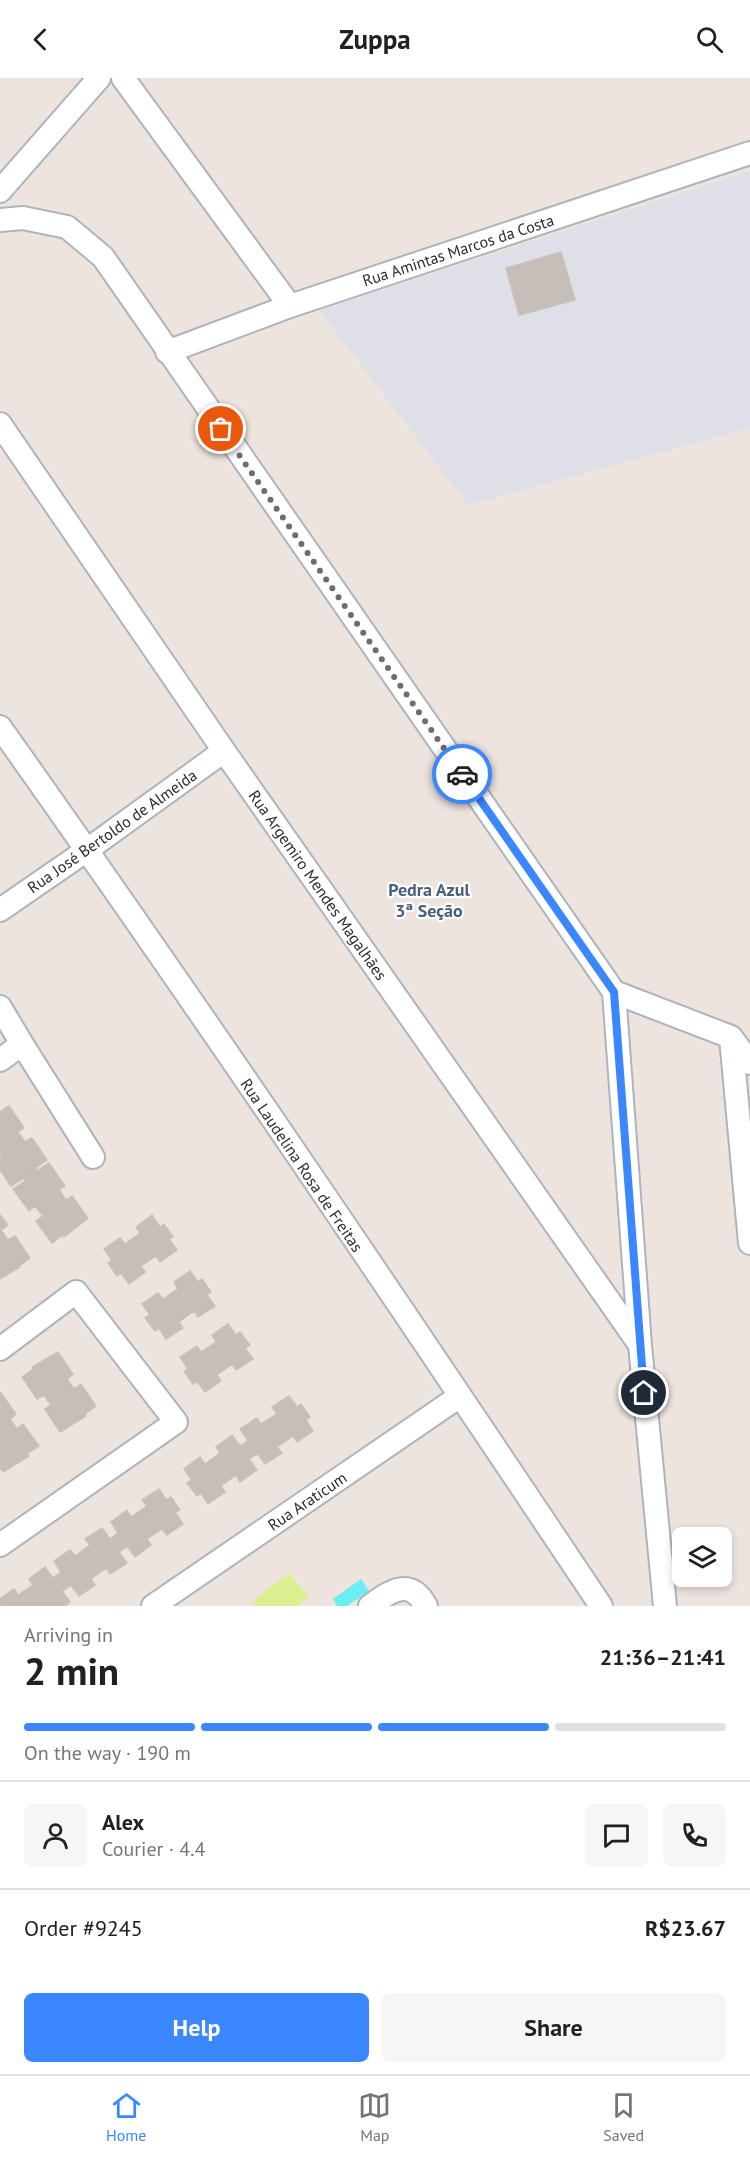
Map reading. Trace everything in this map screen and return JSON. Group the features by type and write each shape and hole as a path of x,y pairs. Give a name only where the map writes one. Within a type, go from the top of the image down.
{"street":[{"path":"0,191 99,78"},
{"path":"123,78 290,306"},
{"name":"Rua Amintas Marcos da Costa","path":"167,352 290,306 750,153"},
{"path":"0,220 23,218 67,227 103,257 614,992 640,1345 665,1606"},
{"name":"Rua Argemiro Mendes Magalhães","path":"0,424 225,751 640,1345"},
{"name":"Rua Laudelina Rosa de Freitas","path":"0,727 87,850 601,1606"},
{"name":"Rua José Bertoldo de Almeida","path":"0,910 225,751"},
{"path":"614,992 731,1037 750,1063"},
{"path":"0,1007 93,1157"},
{"path":"731,1037 750,1243"},
{"path":"0,1060 22,1044"},
{"path":"0,1349 76,1292 176,1422 0,1545"},
{"name":"Rua Araticum","path":"153,1606 460,1396"},
{"path":"370,1606 390,1592 401,1588 412,1591 422,1598 426,1606"}],"shaded area":[{"path":"750,171 750,428 468,505 319,310"}],"green space":[{"path":"289,1573 309,1597 297,1606 256,1606 253,1600"}],"water":[{"path":"361,1579 369,1591 347,1606 337,1606 333,1599"}],"building":[{"path":"561,252 575,300 519,315 506,268"},
{"path":"9,1106 24,1128 18,1132 25,1142 32,1138 47,1160 36,1168 37,1170 11,1186 0,1170 2,1159 0,1156 0,1112"},
{"path":"49,1163 65,1186 59,1190 66,1200 72,1196 88,1218 64,1237 63,1235 52,1243 36,1221 43,1216 35,1206 29,1211 13,1189"},
{"path":"0,1215 8,1225 1,1230 8,1240 15,1236 30,1258 0,1279"},
{"path":"152,1215 160,1227 164,1224 173,1237 169,1239 177,1250 160,1262 156,1256 141,1266 145,1272 129,1284 121,1273 117,1276 108,1263 112,1260 104,1249 120,1238 125,1244 140,1233 136,1227"},
{"path":"190,1271 198,1282 202,1279 211,1292 207,1295 215,1306 198,1317 194,1311 179,1322 183,1328 166,1339 159,1328 155,1331 145,1318 150,1315 142,1304 158,1293 163,1299 178,1289 174,1282"},
{"path":"228,1324 236,1335 240,1332 250,1345 245,1348 253,1359 236,1370 232,1364 217,1375 221,1381 205,1392 197,1381 193,1384 184,1371 188,1369 180,1357 197,1346 201,1352 216,1342 212,1335"},
{"path":"58,1352 73,1374 67,1379 74,1389 81,1384 96,1406 85,1414 86,1416 60,1432 45,1409 51,1405 44,1395 37,1399 22,1377 33,1369 32,1367"},
{"path":"0,1392 16,1414 10,1419 17,1429 23,1424 39,1446 27,1454 29,1456 3,1472 0,1468"},
{"path":"289,1396 297,1407 301,1404 310,1417 306,1420 313,1431 297,1442 293,1436 277,1447 282,1453 265,1464 258,1454 253,1456 244,1444 248,1440 240,1429 257,1418 261,1424 277,1414 272,1407"},
{"path":"232,1435 240,1446 244,1444 253,1456 249,1459 257,1470 240,1482 236,1475 221,1486 225,1492 208,1504 201,1493 197,1496 187,1483 192,1480 184,1469 200,1457 205,1464 220,1453 216,1447"},
{"path":"159,1489 166,1500 171,1497 180,1510 175,1512 183,1524 167,1535 162,1529 147,1539 151,1545 135,1557 127,1546 123,1549 114,1536 118,1533 111,1522 127,1510 131,1517 147,1506 142,1500"},
{"path":"102,1528 110,1539 114,1536 123,1549 119,1552 127,1563 110,1574 106,1568 91,1579 95,1585 79,1596 71,1585 67,1588 57,1575 61,1572 54,1561 70,1550 75,1556 90,1545 85,1539"},
{"path":"45,1567 53,1578 57,1575 67,1588 62,1591 70,1602 65,1606 1,1606 0,1599 14,1589 18,1595 33,1585 29,1579"}],"way so far":[{"path":"221,429 462,774"}],"district":[{"name":"Pedra Azul 3ª Seção","path":"429,899"}],"route":[{"path":"462,774 614,992 644,1393"}]}
